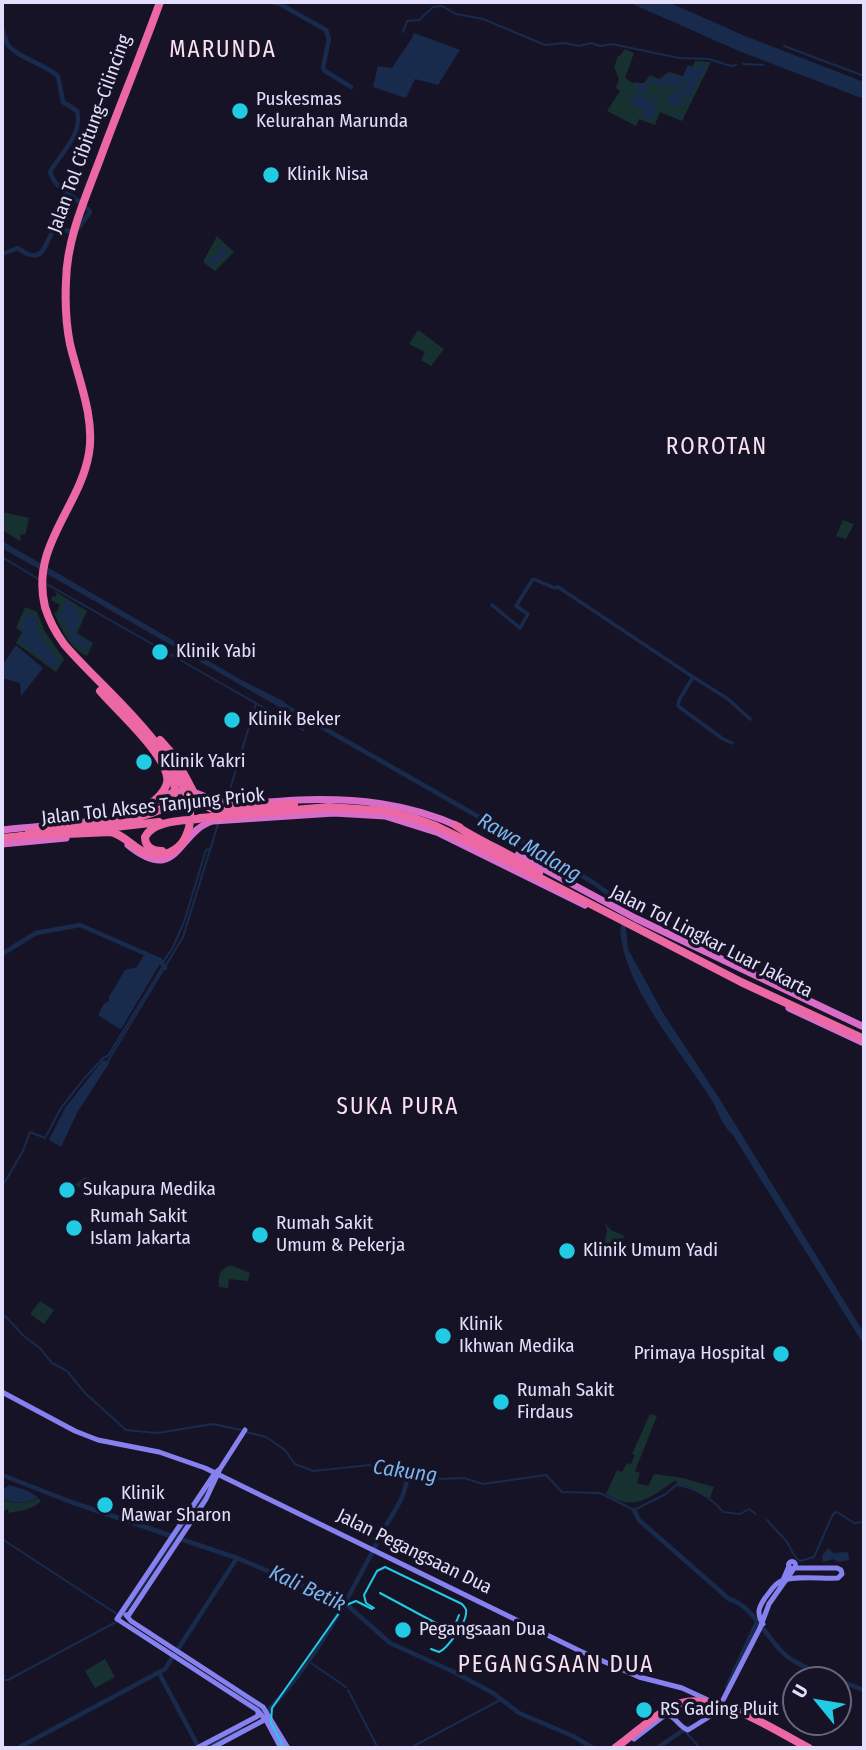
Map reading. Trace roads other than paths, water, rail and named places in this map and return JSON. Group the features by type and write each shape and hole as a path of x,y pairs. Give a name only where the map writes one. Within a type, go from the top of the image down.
{"highway":[{"name":"Jalan Tol Cibitung–Cilincing","path":"143,731 54,637 43,613 39,575 43,552 81,470 86,441 85,423 63,323 63,264 76,210 155,2"},
{"name":"Jalan Tol Cibitung–Cilincing","path":"89,673 62,642 54,628 46,611 42,585 46,553 84,471 90,441 89,423 68,332 67,264 76,221 160,2"},
{"path":"89,673 153,750 166,771 166,786 141,811"},
{"path":"89,673 168,748 197,797 208,805 218,807 296,800"},
{"path":"143,731 170,757 190,793 204,806 218,809 273,804 381,814"},
{"path":"20,836 108,832 123,836 143,852 162,855 175,850 185,840 190,825 187,809 171,769 143,731"},
{"path":"86,826 154,813 170,800 174,786 172,775 143,731"},
{"path":"2,834 141,811 167,794 180,790 196,792 228,803 296,800 309,806 374,801 430,813 514,853 598,899 664,947 778,1002 864,1039"},
{"path":"296,800 301,806 298,815"},
{"name":"Jalan Tol Lingkar Luar Jakarta","path":"309,806 356,803 387,807 438,822 743,980 864,1039"},
{"path":"2,844 107,836 120,840 146,858 161,859 179,851 194,833 207,823 298,815 309,806"},
{"name":"Jalan Tol Akses Tanjung Priok","path":"2,834 20,836 309,806"},
{"name":"Jalan Tol Akses Tanjung Priok","path":"2,834 309,806"},
{"name":"Jalan Tol Lingkar Luar Jakarta","path":"309,806 387,811 425,821 566,893 634,923"},
{"path":"187,809 186,818 186,821 186,824 178,842 162,851 148,847 145,836 151,828 164,824 168,824 181,822 193,820 205,818"},
{"path":"223,816 340,809 381,814 439,833 593,909 705,950 864,1027"},
{"path":"455,825 519,859 539,873"},
{"path":"518,872 566,893"},
{"path":"778,1002 783,1003 786,1000 787,994 783,990"},
{"path":"617,1748 670,1708 699,1701 712,1702 733,1710 809,1748"},
{"path":"617,1748 671,1711 700,1704 726,1710 802,1748"}],"main road":[{"name":"Jalan Pegangsaan Dua","path":"2,1392 75,1431 98,1440 159,1452 216,1474 615,1666 639,1677 682,1688 809,1748"},
{"path":"123,1617 244,1432"},
{"path":"718,1705 761,1627 781,1585 793,1566 837,1566 844,1571 843,1577 838,1580 810,1580 781,1585 774,1587 758,1612 761,1627"},
{"path":"617,1748 665,1711 671,1712 687,1728 711,1713 720,1701 761,1621 766,1603 781,1585"},
{"path":"758,1612 764,1617 766,1615"},
{"path":"123,1617 266,1715 281,1748"},
{"path":"123,1617 266,1715 288,1748"},
{"path":"198,1748 258,1716 257,1710"},
{"path":"212,1748 266,1715"}],"water":[{"path":"628,2 668,2 745,36 864,82 864,99 739,51"},
{"path":"414,33 460,50 438,85 415,79 406,98 373,87 378,66 392,68"},
{"path":"688,66 705,66 705,69 680,116 666,109 678,114 682,112 688,99 683,93 680,93 683,102 678,107 671,105 668,100 674,91 688,88 685,78 683,85 672,87 668,85 668,77 667,88 648,82 645,90 659,98 657,101 634,87 635,82 644,84 649,77 660,80 669,73 672,74 670,76 683,77"},
{"path":"637,92 658,106 653,120 641,116 644,111 630,103"},
{"path":"222,246 229,252 212,266 208,260 217,254"},
{"path":"2,541 245,682 285,702 281,708 244,687 2,548"},
{"path":"66,600 78,611 79,623 75,634 89,643 87,651 71,640 67,625 58,617"},
{"path":"28,613 36,615 41,636 58,660 56,667 21,643 24,631 20,625"},
{"path":"16,645 43,668 21,696 20,683 2,678 2,666"},
{"path":"620,929 626,930 628,949 663,1013 719,1098 864,1333 864,1345 723,1123 711,1099 642,996 624,951"},
{"path":"144,955 160,964 121,1029 118,1028 98,1015 109,1001 125,970 137,967"},
{"path":"103,1060 110,1062 78,1111 61,1147 49,1140 65,1108"},
{"path":"9,1485 38,1497 21,1502 2,1499 3,1490"},
{"path":"828,1548 833,1553 848,1552 849,1560 838,1562 833,1559 823,1562 822,1556"}],"waterway":[{"path":"272,2 326,30 329,39 323,67 351,87"},
{"path":"403,32 407,21 419,20 433,7 442,6 456,14 483,19 545,45 612,44 679,58 709,59 736,65"},
{"path":"2,28 12,49 58,76 63,102 77,111 74,136 50,172 58,186 90,212 78,229 54,229 38,255 27,254 18,248 2,254"},
{"path":"784,46 864,76"},
{"path":"743,64 763,65"},
{"path":"2,557 40,580"},
{"path":"492,605 520,628 528,614 516,606 533,579 558,587 693,677 678,706 732,743"},
{"path":"45,583 303,730"},
{"path":"693,677 728,699 750,719"},
{"name":"Rawa Malang","path":"278,702 591,881 617,903 622,916 624,936"},
{"path":"227,799 256,704"},
{"path":"108,1061 183,937 218,824"},
{"path":"163,962 184,922 206,850 209,849"},
{"path":"2,954 36,933 80,925 160,960 165,968"},
{"path":"2,1187 23,1151 30,1132 45,1138 61,1108 82,1081 108,1056 163,966"},
{"name":"Cakung","path":"2,1313 40,1348 52,1363 67,1371 85,1393 126,1430 157,1433 213,1424 241,1430"},
{"name":"Cakung","path":"246,1432 266,1437 285,1450 295,1464 313,1471 370,1465 394,1471 425,1472 439,1479 464,1478 483,1484 546,1475 562,1492 600,1493 634,1510 666,1494 676,1485 702,1494 723,1512 740,1514 749,1509 756,1514"},
{"path":"266,1713 316,1650 345,1603 399,1504 408,1472"},
{"name":"Kali Betik","path":"2,1475 71,1502 237,1558 346,1604 390,1643 454,1672 493,1693 519,1713 573,1736 593,1748"},
{"path":"121,1619 209,1487"},
{"path":"634,1510 639,1520 729,1599 747,1610 785,1654 811,1670 864,1690"},
{"name":"Cakung","path":"767,1520 800,1561 814,1557 833,1514 837,1512 854,1523 864,1522"},
{"path":"2,1539 117,1614"},
{"name":"Kali Betik","path":"18,1748 165,1669 237,1558"},
{"path":"2,1673 2,1680 8,1680 116,1622"},
{"path":"727,1687 757,1622"},
{"path":"311,1663 346,1687"},
{"path":"159,1673 197,1744"},
{"path":"233,1690 262,1711"},
{"path":"348,1690 378,1748"},
{"path":"410,1748 502,1699"},
{"path":"657,1748 688,1727"},
{"path":"203,1748 241,1728"},
{"path":"684,1730 700,1748"}],"tram line":[{"path":"374,1608 366,1603 364,1595 377,1571 385,1567 462,1604 466,1614 455,1636 439,1652 431,1649"},
{"path":"380,1593 445,1628 455,1625 459,1615"},
{"path":"284,1748 271,1723 272,1708 344,1606 356,1601 372,1609"}],"place":[{"name":"Puskesmas Kelurahan Marunda","path":"240,111"},
{"name":"Klinik Nisa","path":"271,175"},
{"name":"Klinik Yabi","path":"160,652"},
{"name":"Klinik Beker","path":"232,720"},
{"name":"Klinik Yakri","path":"144,762"},
{"name":"Sukapura Medika","path":"67,1190"},
{"name":"Rumah Sakit Islam Jakarta","path":"74,1228"},
{"name":"Rumah Sakit Umum & Pekerja","path":"260,1235"},
{"name":"Klinik Umum Yadi","path":"567,1251"},
{"name":"Klinik Ikhwan Medika","path":"443,1336"},
{"name":"Primaya Hospital","path":"781,1354"},
{"name":"Rumah Sakit Firdaus","path":"501,1402"},
{"name":"Klinik Mawar Sharon","path":"105,1505"},
{"name":"Pegangsaan Dua","path":"403,1630"},
{"name":"RS Gading Pluit","path":"644,1710"}],"district":[{"name":"MARUNDA","path":"223,51"},
{"name":"ROROTAN","path":"717,448"},
{"name":"SUKA PURA","path":"398,1108"},
{"name":"PEGANGSAAN DUA","path":"556,1666"}]}
